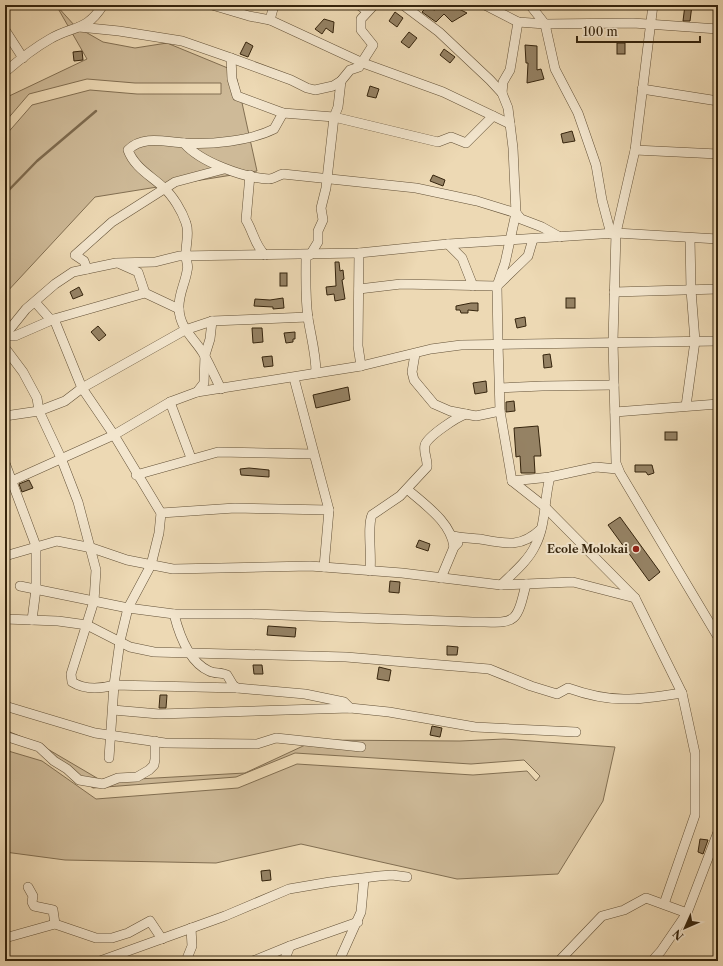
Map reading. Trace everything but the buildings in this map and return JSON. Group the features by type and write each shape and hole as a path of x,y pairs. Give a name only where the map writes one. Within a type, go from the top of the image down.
{"street":[{"path":"5,72 61,32 79,27 89,22 103,5"},
{"path":"212,5 249,16 270,20 362,63 444,92 510,124"},
{"path":"270,20 274,5"},
{"path":"79,27 119,31 182,42 231,58 291,80 306,88 315,90 329,88 341,81 350,70 358,68 373,45 361,30 361,19 371,8 359,5"},
{"path":"404,5 439,32 502,93 508,108 513,148 516,213 497,286 500,411 512,481 545,507 636,598 682,693 695,753 695,815 664,904"},
{"path":"485,5 518,22 545,24 634,23 718,29"},
{"path":"530,5 545,24 555,69 578,113 596,165 602,200 613,234"},
{"path":"653,5 635,150 613,234 613,341 617,469 718,637"},
{"path":"502,93 503,82 510,70 518,22"},
{"path":"5,30 23,58"},
{"path":"231,58 232,79 237,96 283,113 334,117 432,142 444,141 451,137 466,142 493,116"},
{"path":"316,374 314,348 308,318 305,288 308,255 318,242 319,228 323,220 321,208 326,188 334,117 338,107 341,81"},
{"path":"642,88 718,101"},
{"path":"221,389 197,343 185,330 179,309 181,291 188,268 186,257 188,236 187,224 181,210 164,188 140,168 128,150 147,141 164,140 184,143 233,141 274,129 283,113"},
{"path":"184,143 198,156 224,169 270,179 283,174 326,178 416,188 477,200 516,213 521,219 542,227 560,237"},
{"path":"635,150 718,154"},
{"path":"87,269 84,262 75,256 112,222 164,188 178,181 224,169"},
{"path":"250,175 246,220 252,228 259,249 265,255"},
{"path":"5,335 26,309 55,284 73,272 116,263 155,262 173,257 359,254 448,244 613,234 718,239"},
{"path":"359,289 401,284 497,286 528,256 533,238"},
{"path":"686,406 695,341 691,290 690,238"},
{"path":"448,244 462,258 473,286"},
{"path":"359,254 358,346 361,366"},
{"path":"116,263 138,272 145,293"},
{"path":"614,292 718,289"},
{"path":"5,335 15,336 52,320 145,293 179,309"},
{"path":"35,302 52,320 82,388 114,435 136,475 161,513 159,533 151,565 128,608 120,641 114,685 110,758"},
{"path":"5,416 39,411 65,401 82,388 185,330 212,321 308,318"},
{"path":"197,392 204,383 204,355 210,339 212,321"},
{"path":"8,483 114,435 170,402 197,392 294,378 361,366 431,349 461,345 498,343 718,340"},
{"path":"5,348 32,387 39,405 39,411 61,458 78,502 92,548 96,570 94,601 71,674 72,682 85,687 101,689 114,685 237,688 305,694 344,702 350,708"},
{"path":"415,354 412,372 414,380 434,404 450,411 466,414 482,415 500,411"},
{"path":"294,378 329,510 324,567"},
{"path":"500,388 542,386 614,386"},
{"path":"170,402 191,458"},
{"path":"615,412 718,404"},
{"path":"370,571 370,520 375,512 395,500 407,489 427,467 425,448 426,442 448,424 466,414"},
{"path":"136,475 191,458 218,452 314,454"},
{"path":"5,463 8,483 36,546 36,589 32,620"},
{"path":"512,481 550,477 596,467 617,469"},
{"path":"500,585 535,548 541,528 546,491 550,477"},
{"path":"407,489 434,514 452,536 454,547"},
{"path":"161,513 235,508 329,510"},
{"path":"452,536 500,543 518,543 530,538 541,528"},
{"path":"441,578 454,547 465,538"},
{"path":"5,556 56,541 92,548 116,557 151,565 180,569 324,567 500,585 573,582 636,598"},
{"path":"20,586 128,608 174,614 252,614 450,622 504,622 515,617 520,609 526,584"},
{"path":"174,614 178,630 190,652 199,664 207,671 227,675 232,685 237,688"},
{"path":"5,619 66,621 87,626 130,646 154,652 346,657 489,669 557,694 568,688 587,695 610,699 634,700 682,693"},
{"path":"5,706 80,729 111,736 176,744 257,744 276,738 361,747"},
{"path":"113,710 159,714 350,708 389,712 476,727 576,732"},
{"path":"5,736 39,747 54,761 67,769 79,780 103,784 118,778 138,777 149,770 154,765 155,741"},
{"path":"652,961 661,951 687,913 718,832"},
{"path":"100,961 191,928 289,889 330,882 392,875 407,877"},
{"path":"339,961 362,912 364,879"},
{"path":"28,887 33,896 32,902 34,906 53,910 55,924"},
{"path":"559,961 604,915 624,910 646,898 687,913"},
{"path":"5,938 55,924 104,938 128,932 150,921 162,938"},
{"path":"253,961 358,922"},
{"path":"186,961 192,946 191,928"},
{"path":"284,961 290,946"}],"shaded area":[{"path":"56,5 75,26 103,42 135,48 167,43 235,71 257,171 95,197 5,294 5,136 32,105 90,90 137,94 221,94 221,83 135,83 87,79 29,94 5,122 5,98 87,59"},
{"path":"5,730 39,744 102,781 245,773 316,740 460,741 504,739 615,747 603,801 558,874 457,879 301,844 216,863 65,860 5,852 5,750 42,761 96,799 238,788 297,764 473,775 527,771 536,781 540,776 524,760 471,764 295,753 236,777 93,788 39,750 5,739"}],"waterway":[{"path":"5,194 37,161 96,111"}],"place":[{"name":"Ecole Molokai","path":"636,549"}]}
